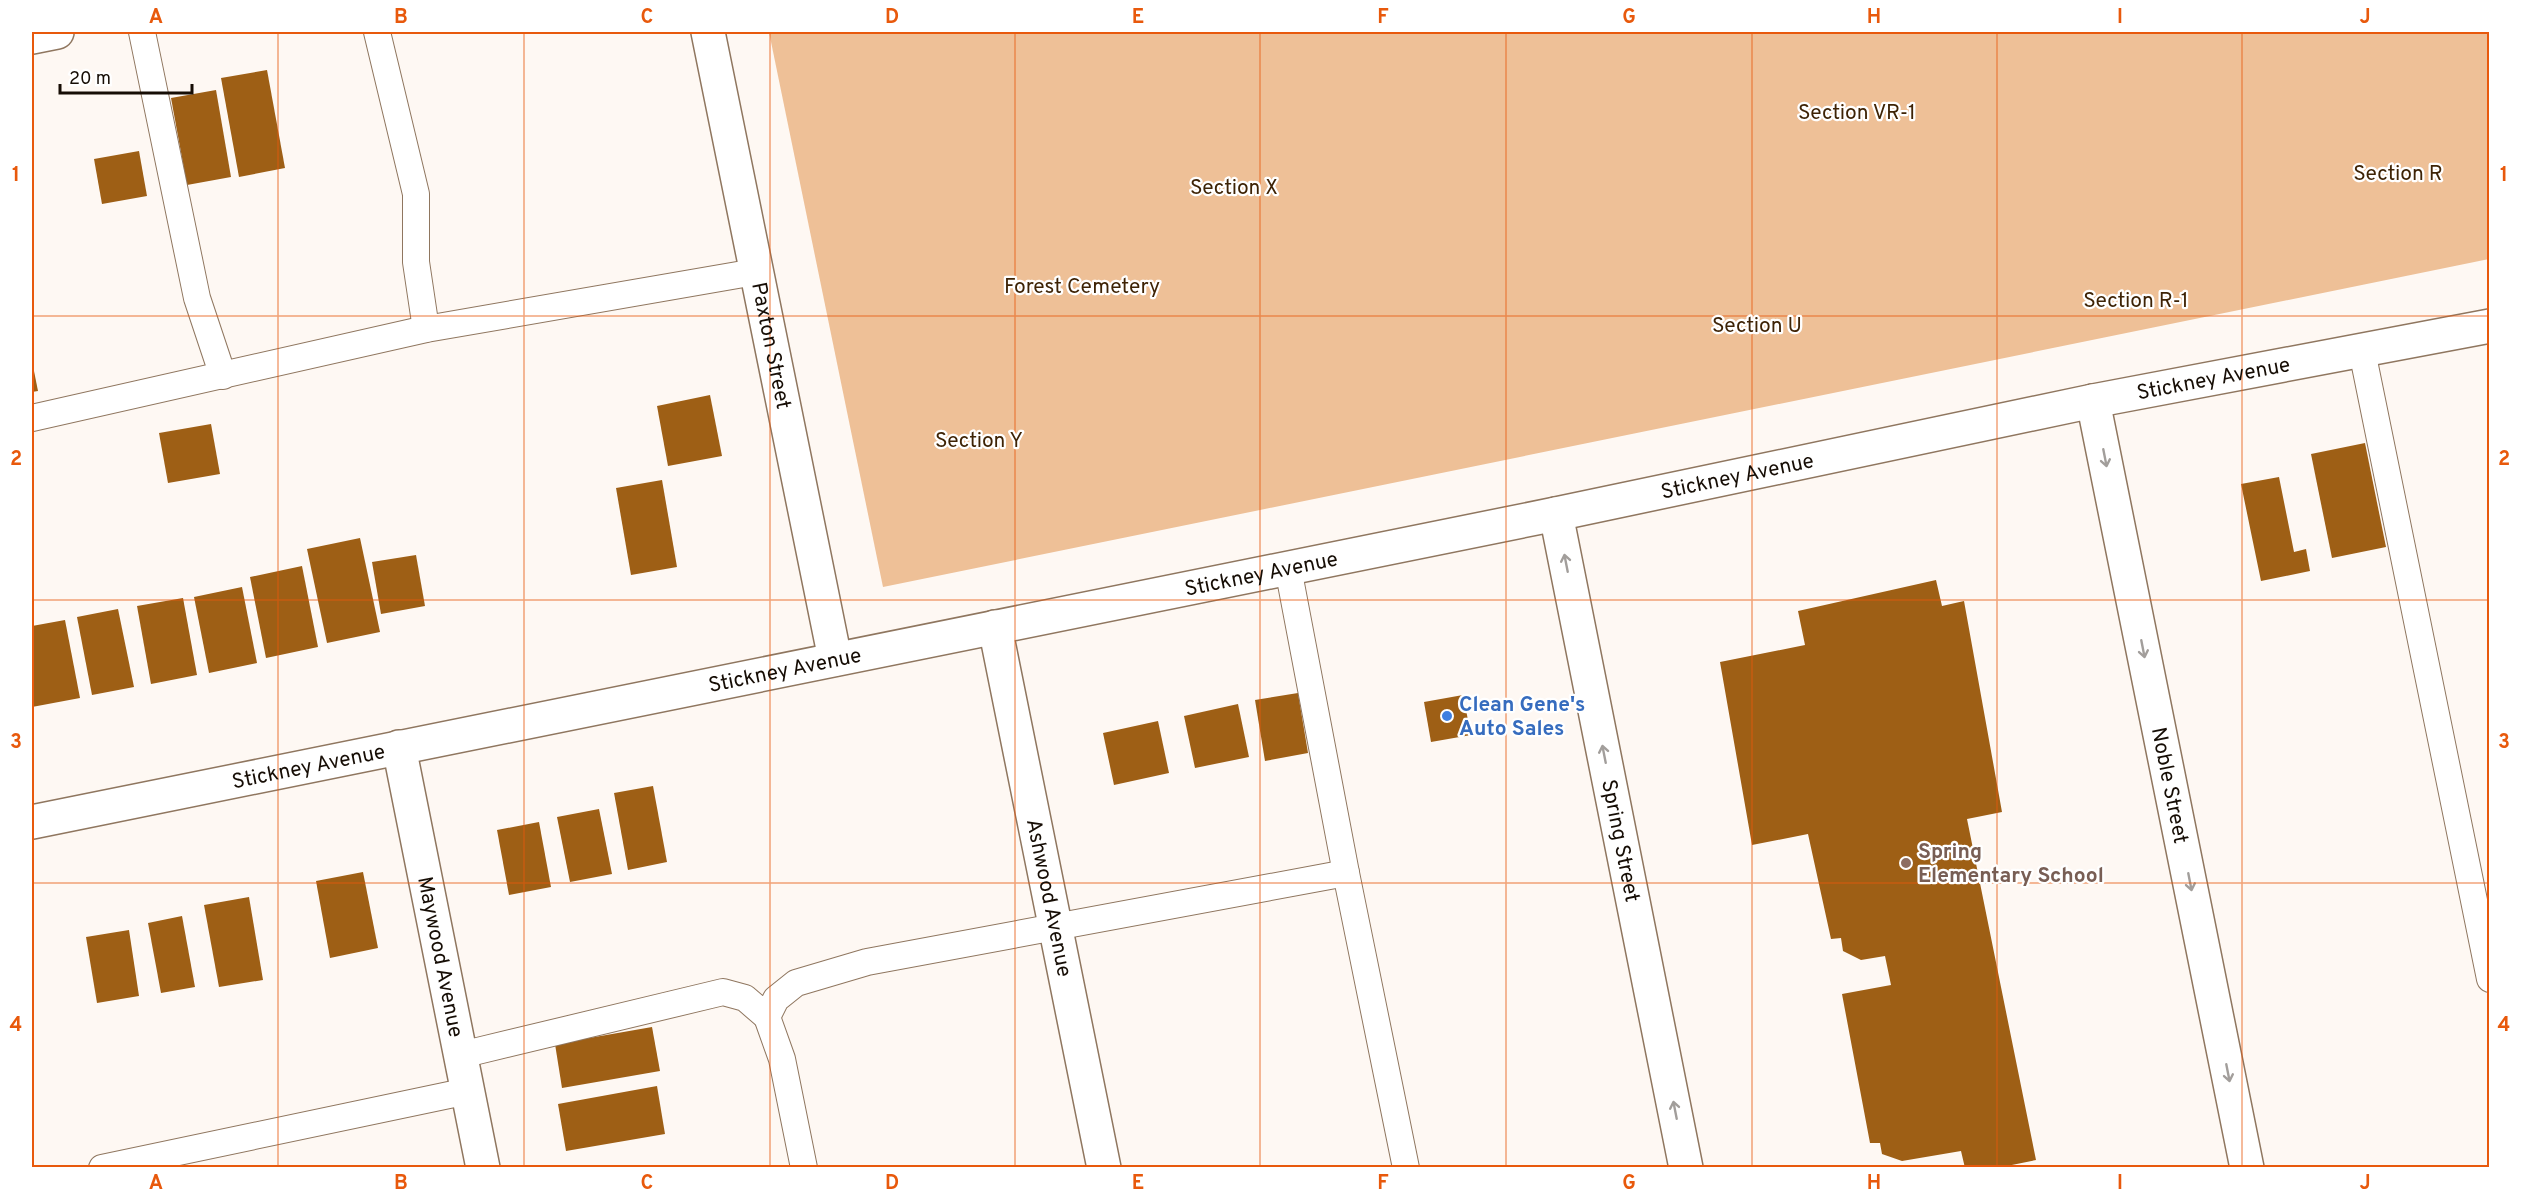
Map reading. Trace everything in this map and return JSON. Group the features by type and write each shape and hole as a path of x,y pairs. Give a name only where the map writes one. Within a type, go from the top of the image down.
{"street":[{"path":"32,37 57,32"},
{"name":"Paxton Street","path":"708,32 835,659"},
{"name":"Stickney Avenue","path":"32,822 1556,514 2093,401 2490,326"},
{"name":"Noble Street","path":"2093,401 2247,1167"},
{"name":"Spring Street","path":"1556,514 1686,1167"},
{"name":"Ashwood Avenue","path":"995,627 1104,1167"},
{"name":"Maywood Avenue","path":"399,747 483,1167"}],"lane":[{"path":"142,32 197,298 223,376"},
{"path":"377,32 416,194 416,262 426,329"},
{"path":"32,418 426,329 755,272"},
{"path":"2362,351 2490,979"},
{"path":"1288,568 1346,873 1406,1167"},
{"path":"767,1017 776,999 796,983 867,962 1346,873"},
{"path":"461,1055 723,992 745,998 767,1017 782,1059 804,1167"},
{"path":"102,1167 155,1162 468,1091"}],"green space":[{"name":"Forest Cemetery","path":"769,32 2489,32 2489,259 883,587"}],"building":[{"path":"267,70 285,168 239,177 221,78"},
{"path":"216,90 231,177 187,185 171,98"},
{"path":"139,151 147,196 102,204 94,159"},
{"path":"32,361 38,391 32,392"},
{"path":"710,395 722,456 668,466 657,406"},
{"path":"211,424 220,474 168,483 159,433"},
{"path":"2365,443 2386,547 2332,558 2311,454"},
{"path":"2279,477 2294,552 2306,549 2310,571 2261,581 2241,484"},
{"path":"662,480 677,567 631,575 616,488"},
{"path":"360,538 380,632 327,643 307,549"},
{"path":"416,555 425,606 381,614 372,562"},
{"path":"302,566 318,647 266,658 250,577"},
{"path":"1936,580 1942,606 1964,601 2002,812 1967,819 2036,1160 1997,1168 1965,1168 1961,1151 1902,1161 1882,1154 1880,1143 1870,1143 1842,994 1891,985 1885,956 1861,960 1843,951 1841,938 1831,939 1808,834 1752,845 1720,662 1805,645 1798,611"},
{"path":"242,587 257,663 209,673 194,597"},
{"path":"183,598 197,675 151,684 137,606"},
{"path":"118,609 134,687 92,695 77,617"},
{"path":"65,620 80,698 32,707 32,626"},
{"path":"1298,693 1308,753 1265,761 1255,700"},
{"name":"Clean Gene's Auto Sales","path":"1463,695 1471,735 1431,742 1424,702"},
{"path":"1238,704 1249,757 1195,768 1184,716"},
{"path":"1158,721 1169,773 1114,785 1103,733"},
{"path":"653,786 667,862 628,870 614,793"},
{"path":"599,809 612,874 570,882 557,817"},
{"path":"539,822 551,887 509,895 497,830"},
{"path":"363,872 378,948 330,958 316,881"},
{"path":"249,897 263,980 219,987 204,905"},
{"path":"182,916 195,987 161,993 148,923"},
{"path":"129,930 139,996 97,1003 86,937"},
{"path":"652,1027 660,1071 562,1088 555,1044"},
{"path":"657,1086 665,1134 566,1151 558,1104"}],"place":[{"name":"Clean Gene's Auto Sales","path":"1447,716"},
{"name":"Spring Elementary School","path":"1906,863"}],"park label":[{"name":"Section VR-1","path":"1857,112"},
{"name":"Section R","path":"2398,173"},
{"name":"Section X","path":"1234,187"},
{"name":"Section R-1","path":"2136,300"},
{"name":"Section U","path":"1757,325"},
{"name":"Section Y","path":"979,440"}]}
